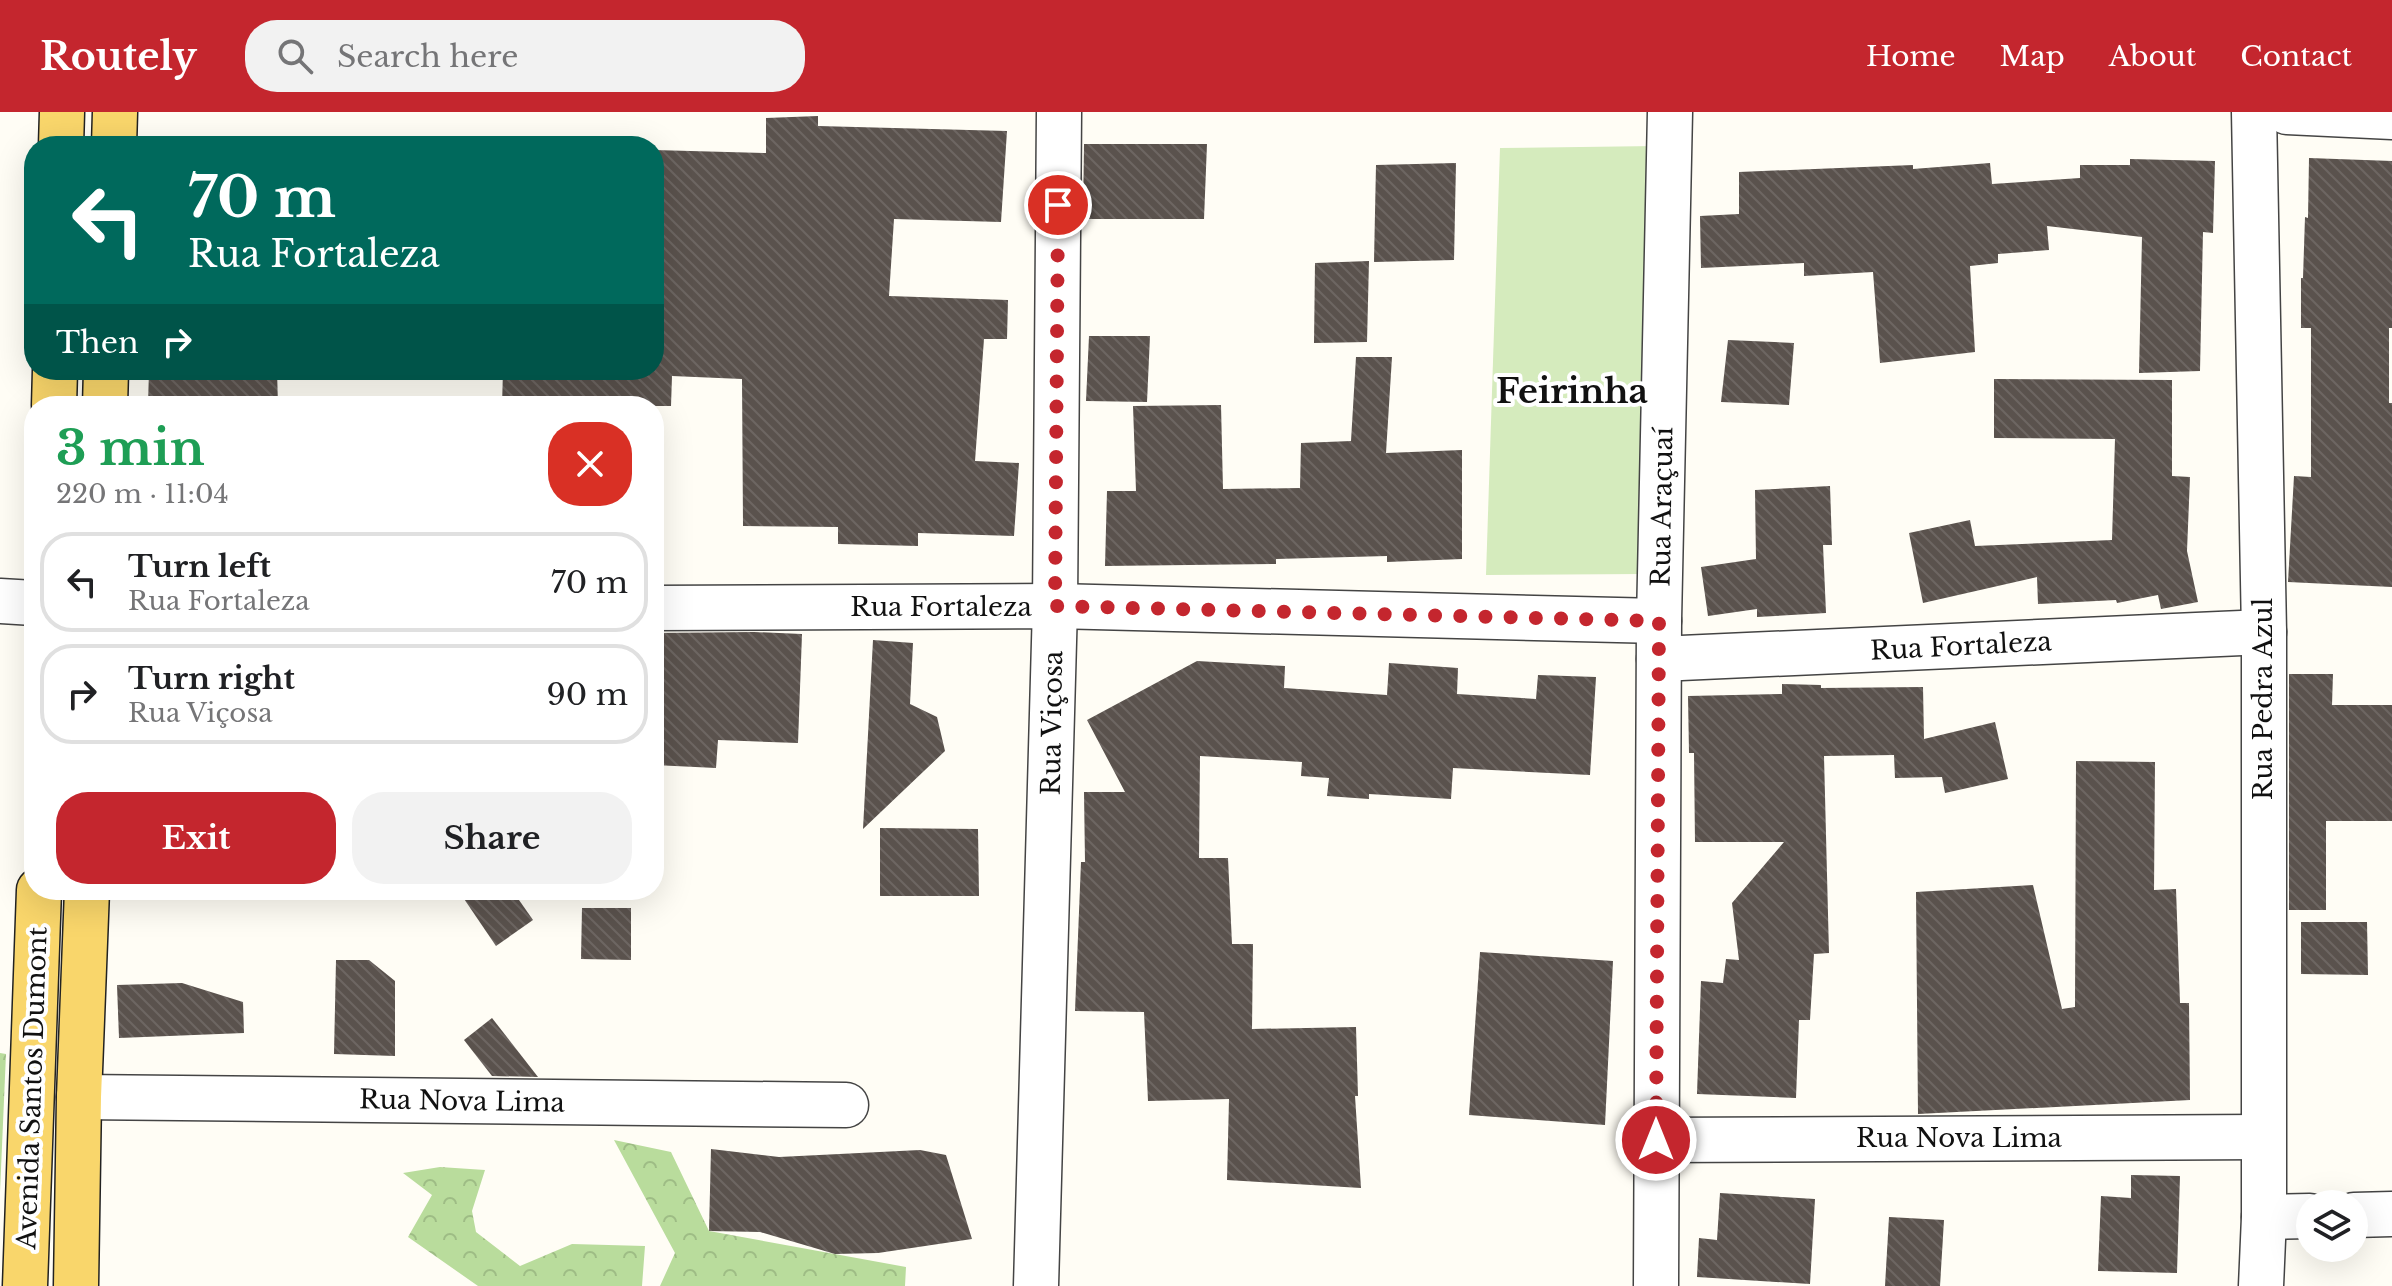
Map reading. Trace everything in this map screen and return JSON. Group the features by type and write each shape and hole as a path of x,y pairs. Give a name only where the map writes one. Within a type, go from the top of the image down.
{"main road":[{"path":"61,136 62,112"},
{"path":"114,136 115,112"},
{"name":"Avenida Santos Dumont","path":"25,1286 39,900"},
{"name":"Avenida Santos Dumont","path":"76,1286 87,900"}],"street":[{"name":"Rua Viçosa","path":"1036,1286 1055,606 1059,112"},
{"name":"Rua Araçuaí","path":"1656,1286 1659,640 1670,112"},
{"name":"Rua Pedra Azul","path":"2254,112 2264,632 2264,1217 2261,1286"},
{"path":"2287,112 2392,117"},
{"path":"0,601 24,602"},
{"name":"Rua Fortaleza","path":"664,608 1055,606 1659,640 2264,632"},
{"name":"Rua Nova Lima","path":"79,1097 846,1105"},
{"name":"Rua Nova Lima","path":"1656,1140 2262,1137"},
{"path":"2368,1215 2392,1214"},
{"path":"2264,1217 2296,1216"}],"green space":[{"path":"1656,146 1642,574 1486,575 1500,148"},
{"path":"0,1053 6,1054 0,1192"},
{"path":"614,1140 671,1152 709,1231 906,1267 905,1286 660,1286 675,1253"},
{"path":"440,1167 485,1170 472,1211 476,1232 520,1266 572,1244 645,1246 642,1286 478,1286 408,1237 432,1195 403,1173"}],"building":[{"path":"818,116 818,126 1007,131 1001,222 894,219 889,296 1008,300 1007,339 984,339 975,461 1019,463 1014,536 918,533 918,546 838,544 838,527 743,526 742,379 672,376 671,406 664,406 664,396 502,396 503,380 664,380 664,150 766,153 766,118"},
{"path":"1084,144 1207,144 1204,219 1083,219"},
{"path":"2309,158 2392,161 2389,403 2392,403 2392,587 2288,582 2294,476 2311,477 2311,328 2301,328"},
{"path":"2130,159 2215,161 2213,233 2203,232 2200,371 2139,373 2142,237 2047,226 2049,250 1998,254 1998,263 1970,266 1975,352 1880,363 1873,272 1804,276 1804,263 1701,268 1700,216 1739,214 1739,172 1913,165 1913,169 1990,163 1992,184 2080,178 2080,165 2130,165"},
{"path":"1456,163 1454,260 1374,262 1376,165"},
{"path":"1369,261 1367,342 1314,343 1315,263"},
{"path":"1089,336 1150,336 1147,402 1086,401"},
{"path":"1728,340 1794,343 1789,405 1721,402"},
{"path":"1356,357 1392,357 1386,453 1462,450 1462,559 1387,562 1387,556 1276,559 1276,564 1105,566 1107,491 1136,491 1133,406 1221,405 1223,489 1300,488 1301,443 1351,441"},
{"path":"1994,379 2172,380 2172,476 2190,477 2187,551 2198,602 2161,609 2158,595 2117,603 2116,600 2038,604 2037,577 1923,603 1909,533 1970,520 1975,546 2112,540 2115,439 1994,438"},
{"path":"149,380 277,380 278,396 148,396"},
{"path":"1830,486 1832,545 1823,545 1826,613 1757,617 1757,609 1708,616 1701,567 1756,559 1755,490"},
{"path":"664,633 802,634 798,743 718,740 716,768 664,765"},
{"path":"873,640 913,643 910,704 937,717 945,751 863,829"},
{"path":"1197,661 1285,666 1284,688 1387,695 1389,663 1458,668 1457,694 1536,699 1538,675 1596,677 1590,775 1453,768 1451,799 1369,794 1369,799 1327,796 1329,778 1301,776 1302,762 1200,756 1199,858 1228,858 1232,944 1253,944 1252,1029 1356,1027 1358,1096 1355,1096 1361,1188 1227,1180 1229,1099 1148,1101 1144,1012 1075,1011 1081,862 1085,862 1084,792 1125,792 1087,720"},
{"path":"2289,674 2333,674 2332,705 2392,705 2392,821 2326,821 2326,910 2289,910"},
{"path":"1782,684 1821,685 1821,688 1923,687 1924,739 1995,722 2008,779 1945,793 1942,777 1895,778 1894,755 1824,756 1829,953 1814,954 1810,1020 1799,1020 1796,1098 1697,1094 1701,981 1723,983 1726,959 1739,960 1732,903 1784,842 1695,842 1694,753 1689,753 1688,696 1782,694"},
{"path":"2076,761 2155,762 2154,890 2176,889 2180,1003 2189,1003 2190,1100 1918,1114 1916,892 2033,885 2062,1009 2075,1007"},
{"path":"880,828 978,829 979,896 880,896"},
{"path":"465,900 519,900 533,920 496,946"},
{"path":"582,908 631,908 631,960 581,959"},
{"path":"2301,922 2367,922 2368,975 2301,974"},
{"path":"1480,952 1613,961 1605,1125 1469,1115"},
{"path":"336,960 369,960 395,981 395,1056 334,1054"},
{"path":"182,983 243,1002 244,1033 119,1038 117,985"},
{"path":"492,1018 538,1077 492,1076 464,1040"},
{"path":"711,1149 779,1157 920,1150 946,1155 972,1239 878,1253 835,1254 760,1232 709,1231"},
{"path":"2131,1175 2180,1176 2177,1273 2098,1271 2101,1196 2131,1198"},
{"path":"1720,1193 1815,1199 1810,1284 1697,1277 1699,1238 1717,1240"},
{"path":"1889,1217 1944,1220 1940,1286 1885,1286"}],"district":[{"name":"Feirinha","path":"1572,391"}],"route":[{"path":"1058,205 1055,606 1659,621 1656,1140"}]}
